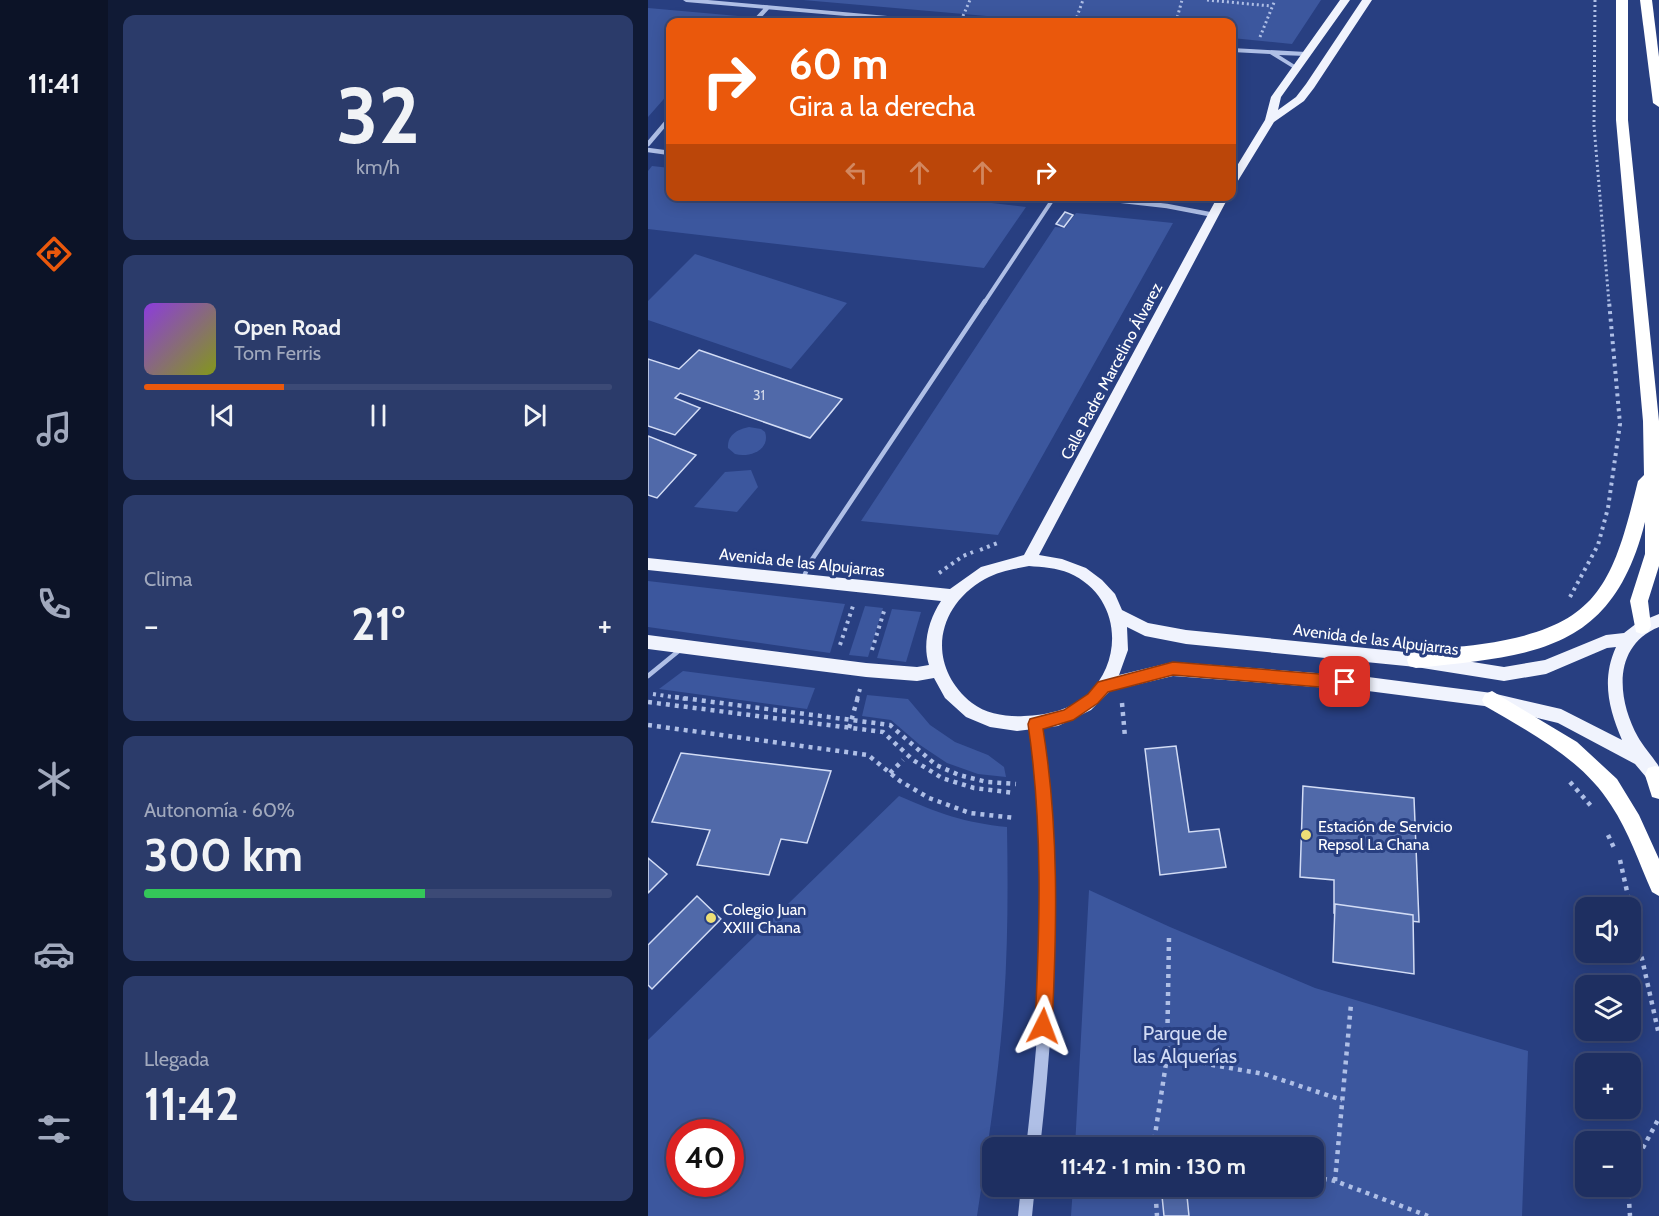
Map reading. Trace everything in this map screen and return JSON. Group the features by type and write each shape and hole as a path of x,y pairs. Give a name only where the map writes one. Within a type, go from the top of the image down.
{"highway":[{"path":"1622,0 1622,120 1652,421 1654,554 1639,601 1642,626"},
{"path":"1646,0 1659,103"},
{"path":"1416,660 1513,649 1566,631 1595,609 1609,591 1626,558 1652,453"},
{"path":"1492,700 1562,743 1582,758 1610,786 1636,828 1659,885"}],"main road":[{"path":"1236,175 1270,120 1276,97 1345,0"},
{"path":"1356,0 1351,8 1356,18"},
{"path":"1270,120 1300,99 1366,0"},
{"path":"1306,54 1325,49 1336,34 1349,28"},
{"name":"Calle Padre Marcelino Álvarez","path":"1029,560 1221,201"},
{"path":"1029,560 1058,563 1081,572 1102,587 1119,615 1122,649 1110,678 1093,699 1068,715 1035,724 1003,723 974,714 952,696 937,671 933,642 939,616 953,596 973,579 993,568 1029,560"},
{"name":"Avenida de las Alpujarras","path":"648,564 953,596"},
{"name":"Avenida de las Alpujarras","path":"1119,615 1145,629 1186,637 1416,660 1504,674 1546,667 1606,642 1628,639"},
{"path":"1658,781 1641,758 1626,729 1615,694 1617,666 1628,639 1642,626 1659,620"},
{"path":"648,642 866,670 918,674 937,671"},
{"path":"1103,686 1173,669 1368,684 1492,700 1561,716 1641,758"}],"street":[{"path":"686,0 885,18"},
{"path":"758,18 767,8"},
{"path":"1236,50 1306,54"},
{"path":"1273,54 1296,68"},
{"path":"648,144 666,123"},
{"path":"648,150 666,152"},
{"path":"803,581 809,564 1052,201"},
{"path":"1122,201 1214,215"},
{"path":"648,676 682,648"},
{"path":"1034,1137 1040,1089 1049,919 1044,781 1035,724"},
{"path":"1025,1216 1027,1197"}],"path":[{"path":"963,16 970,0"},
{"path":"1076,18 1083,0"},
{"path":"1177,18 1182,0"},
{"path":"1207,0 1271,6"},
{"path":"1258,43 1275,0"},
{"path":"1566,631 1571,593 1586,571 1605,517 1620,424 1594,126 1595,0"},
{"path":"938,574 963,556 1000,542"},
{"path":"837,654 855,598"},
{"path":"870,658 887,600"},
{"path":"849,728 863,680"},
{"path":"652,694 890,725 936,765 959,775 987,782 1016,784"},
{"path":"648,702 883,732 914,762 954,784 982,791 1015,793"},
{"path":"1122,702 1125,737"},
{"path":"648,725 868,755 929,798 970,813 1016,818"},
{"path":"1562,743 1562,769 1572,786 1598,813"},
{"path":"890,772 903,760"},
{"path":"1606,831 1620,859 1659,1035"},
{"path":"1155,1137 1167,1057 1169,937"},
{"path":"1335,1181 1352,1004"},
{"path":"1167,1057 1264,1074 1342,1100"},
{"path":"1641,1152 1659,1118"},
{"path":"1324,1179 1428,1216"},
{"path":"1156,1197 1157,1216"},
{"path":"1629,1197 1630,1216"}],"green space":[{"path":"803,0 1321,0 1292,44 1236,38 1236,18 1008,18"},
{"path":"648,8 738,16 736,18 666,18 666,97 648,117"},
{"path":"652,166 666,168 666,201 974,201 1026,207 984,268 648,229 648,171"},
{"path":"1076,213 1173,223 998,535 861,521 1055,227 1065,228"},
{"path":"695,254 847,303 791,369 648,320 648,301"},
{"path":"749,427 765,432 765,444 752,454 735,454 728,448 731,436"},
{"path":"751,470 758,487 737,512 694,507 725,472"},
{"path":"648,581 845,604 830,653 648,627"},
{"path":"865,606 883,608 868,657 849,655"},
{"path":"892,609 921,612 906,662 877,658"},
{"path":"683,671 815,688 807,709 659,689"},
{"path":"867,695 908,699 930,725 955,742 988,755 1004,767 1006,777 978,774 947,763 920,745 891,720 862,716"},
{"path":"899,796 952,816 1007,827 1006,958 1002,1029 989,1137 982,1137 982,1183 977,1216 648,1216 648,1040"},
{"name":"Parque de las Alquerías","path":"1089,890 1315,988 1528,1051 1522,1216 1071,1216 1072,1197 1324,1197 1324,1137 1076,1137"}],"building":[{"path":"1065,212 1073,215 1064,227 1056,224"},
{"path":"699,350 842,399 810,438 680,393 675,398 700,408 675,435 648,426 648,359 679,369"},
{"path":"648,436 696,455 657,498 648,495"},
{"path":"1176,746 1189,832 1219,829 1226,867 1160,875 1145,749"},
{"path":"681,753 831,771 807,843 781,839 769,875 697,865 710,830 652,822"},
{"path":"1303,786 1414,798 1419,922 1334,913 1334,880 1300,877"},
{"path":"648,858 667,874 648,893"},
{"path":"697,896 721,919 652,989 648,985 648,945"},
{"path":"1335,904 1413,915 1414,974 1333,962"},
{"path":"1162,1197 1187,1197 1189,1216 1164,1216"}],"place":[{"name":"Estación de Servicio Repsol La Chana","path":"1306,835"},
{"name":"Colegio Juan XXIII Chana","path":"711,918"}],"route":[{"path":"1043,1026 1049,919 1044,781 1035,724 1068,715 1093,699 1103,686 1173,669 1345,682"}]}
